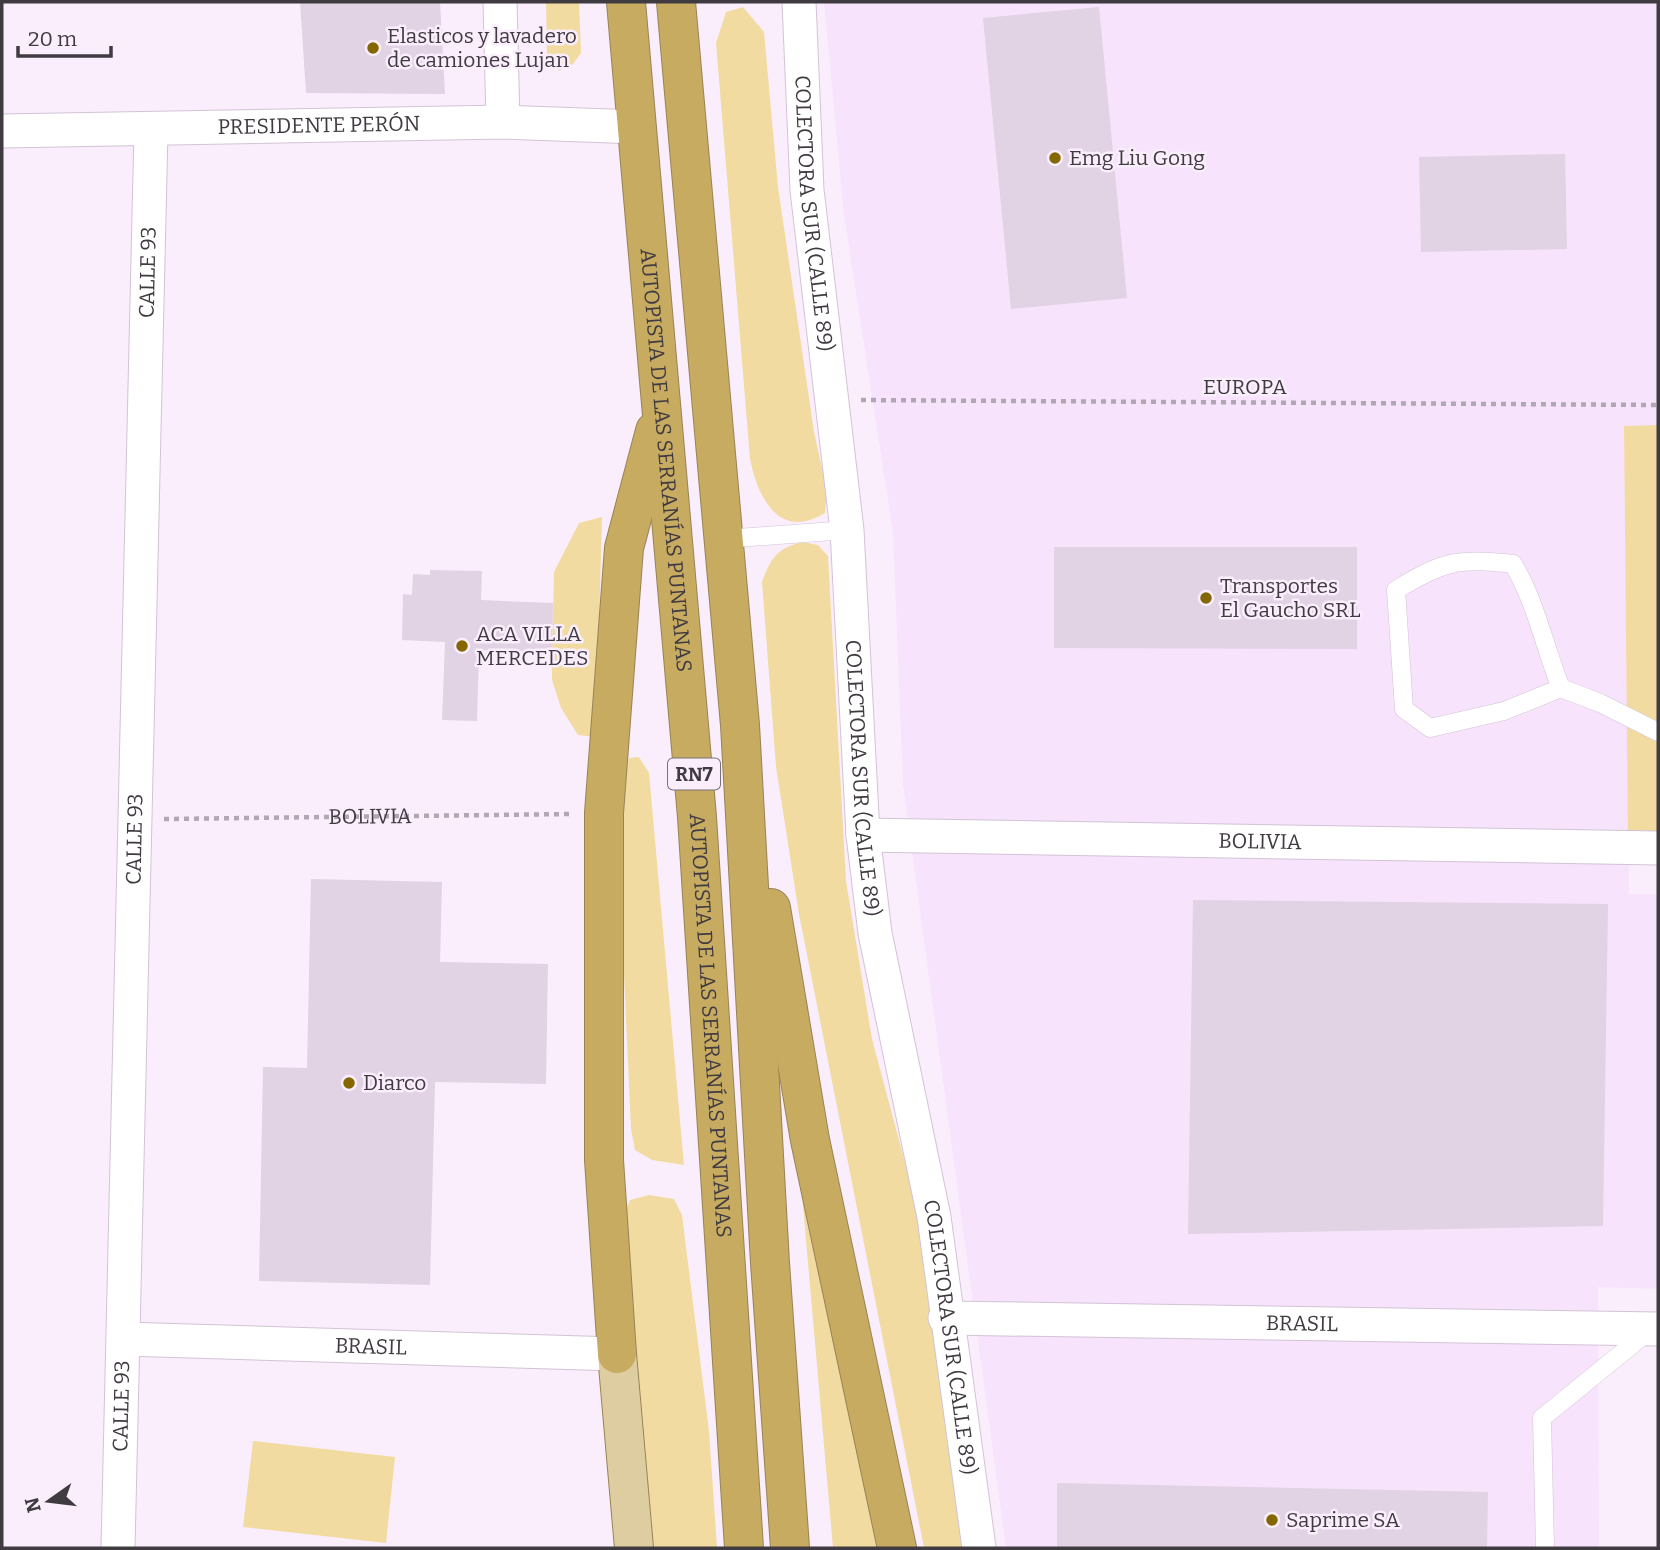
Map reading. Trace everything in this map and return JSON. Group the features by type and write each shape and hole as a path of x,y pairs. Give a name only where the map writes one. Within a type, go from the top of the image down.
{"highway":[{"name":"AUTOPISTA DE LAS SERRANÍAS PUNTANAS","path":"626,2 697,817 744,1548"},
{"name":"RN7","path":"677,2 740,724 769,1249 790,1548"},
{"path":"617,1354 604,1160 604,813 624,548 662,405"},
{"path":"740,724 810,1140 897,1548"}],"main road":[{"path":"617,1354 634,1548"}],"street":[{"path":"500,2 503,122"},
{"name":"COLECTORA SUR (CALLE 89)","path":"799,2 807,190 847,530 863,835 875,933 934,1217 945,1318 979,1548"},
{"name":"PRESIDENTE PERÓN","path":"2,131 503,122 637,127"},
{"name":"CALLE 93","path":"118,1548 151,130"},
{"name":"BOLIVIA","path":"863,835 1658,848"},
{"name":"BRASIL","path":"945,1318 1655,1329"},
{"name":"BRASIL","path":"124,1339 617,1354"}],"lane":[{"path":"724,539 847,530"},
{"path":"1561,688 1544,646 1529,590 1513,564 1480,560 1432,567 1396,590 1404,709 1430,728 1504,711 1561,688 1600,703 1658,732"},
{"path":"1545,1548 1542,1418 1655,1329"}],"path":[{"name":"EUROPA","path":"831,400 1658,405"},
{"name":"BOLIVIA","path":"135,820 604,813"}],"shaded area":[{"path":"546,2 579,2 581,53 573,64 559,71 547,56"},
{"path":"824,2 1658,2 1658,425 1624,427 1629,894 1658,894 1658,1289 1598,1287 1599,1548 1006,1548 903,785 893,533 844,215"},
{"path":"743,7 764,32 778,187 814,432 827,491 825,513 809,520 795,522 783,519 765,501 750,459 716,43 726,12"},
{"path":"1658,425 1658,848 1628,848 1624,426"},
{"path":"602,517 596,737 578,735 561,708 552,680 554,572 579,523"},
{"path":"802,542 818,545 828,556 846,881 872,1039 923,1230 963,1548 924,1548 799,914 776,767 762,582 768,567 780,551"},
{"path":"639,757 649,773 684,1165 652,1160 635,1150 631,1129 618,841 622,792 629,758"},
{"path":"798,1149 878,1548 833,1548"},
{"path":"649,1195 674,1199 682,1215 709,1431 717,1548 648,1548 625,1212 630,1200"},
{"path":"253,1441 395,1457 386,1543 243,1527"}],"building":[{"name":"Elasticos y lavadero de camiones Lujan","path":"300,2 440,2 445,94 306,93"},
{"name":"Emg Liu Gong","path":"1099,7 1127,298 1011,309 983,18"},
{"path":"1565,154 1567,249 1421,252 1419,157"},
{"name":"Transportes El Gaucho SRL","path":"1054,547 1357,547 1357,649 1054,648"},
{"name":"ACA VILLA MERCEDES","path":"430,570 482,571 481,600 553,603 552,653 479,650 477,721 442,720 445,642 402,640 403,594 412,595 413,574 430,575"},
{"name":"Diarco","path":"311,879 442,882 440,962 548,964 546,1084 435,1082 430,1285 259,1281 263,1067 307,1068"},
{"path":"1193,900 1608,904 1603,1226 1188,1234"},
{"name":"Saprime SA","path":"1057,1483 1488,1492 1487,1548 1057,1548"}],"place":[{"name":"Elasticos y lavadero de camiones Lujan","path":"373,48"},
{"name":"Emg Liu Gong","path":"1055,158"},
{"name":"Transportes El Gaucho SRL","path":"1206,598"},
{"name":"ACA VILLA MERCEDES","path":"462,646"},
{"name":"Diarco","path":"349,1083"},
{"name":"Saprime SA","path":"1272,1520"}]}
